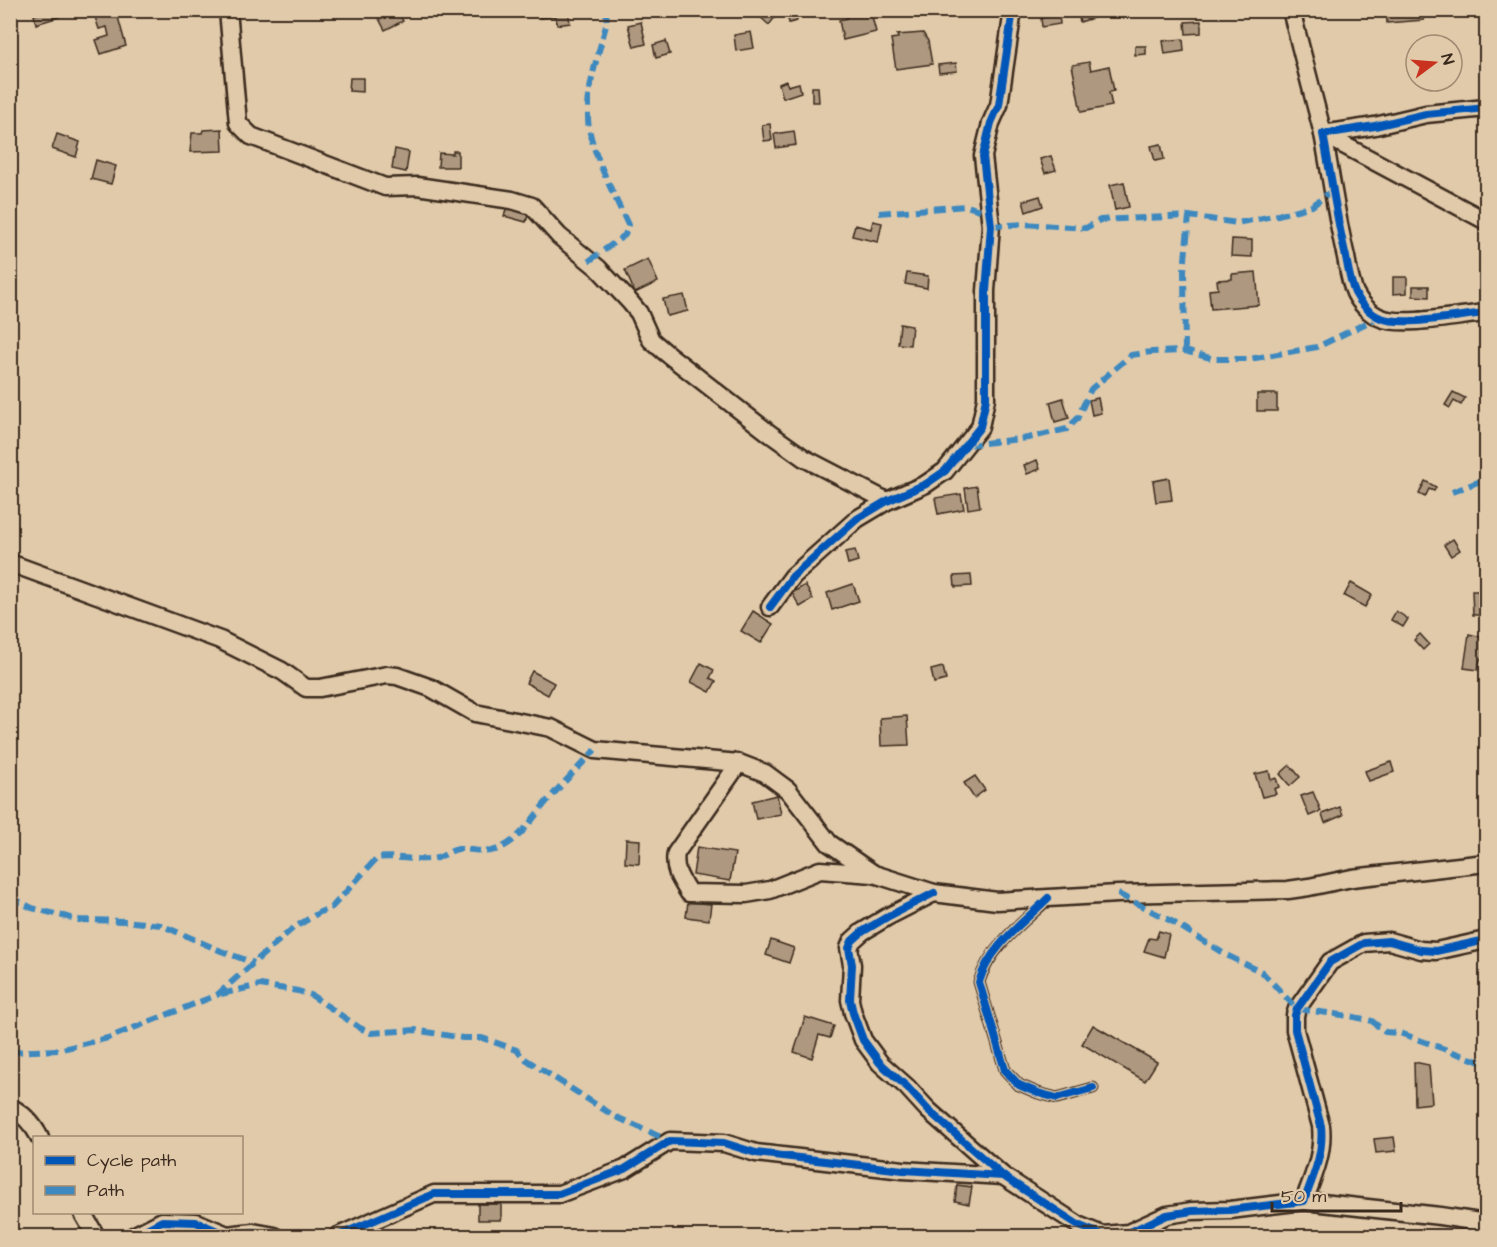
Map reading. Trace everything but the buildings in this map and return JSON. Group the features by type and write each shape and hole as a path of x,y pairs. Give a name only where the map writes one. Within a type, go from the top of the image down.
{"street":[{"path":"228,10 238,123 251,136 385,187 417,186 512,200 532,206 559,236 598,268 630,302 639,313 651,340 665,352 804,458 887,501"},
{"path":"770,607 793,576 857,519 887,501 926,484 945,471 980,427 986,399 986,291 991,226 982,156 999,105 1013,10"},
{"path":"1291,10 1323,134 1334,190 1336,219 1354,291 1363,306 1379,317 1391,321 1486,313"},
{"path":"1323,134 1375,126 1426,114 1486,108"},
{"path":"1323,134 1486,221"},
{"path":"10,563 220,640 282,671 306,688 320,688 387,675 397,676 431,688 475,713 551,728 595,750 739,762 765,773 788,790 829,843 874,874"},
{"path":"739,762 676,853 674,864 689,893 746,894 762,891 820,870 874,874 934,893 997,901 1288,890 1352,878 1486,863"},
{"path":"934,893 870,927 852,941 849,948 852,965 850,999 863,1040 880,1063 928,1110 1003,1176 1080,1226 1102,1235 1130,1235 1167,1215 1304,1201 1440,1216 1486,1224"},
{"path":"1304,1201 1322,1140 1321,1126 1295,1030 1297,1009 1330,962 1364,943 1389,941 1420,950 1436,951 1486,940"},
{"path":"10,1107 20,1112 39,1136"},
{"path":"338,1236 434,1194 558,1194 625,1169 670,1141 724,1143 756,1153 903,1170 1003,1176"},
{"path":"83,1214 96,1236"},
{"path":"133,1236 162,1221 196,1222 227,1235 253,1232 275,1236"}],"lane":[{"path":"1048,898 1003,941 983,968 979,982 1005,1070 1019,1084 1038,1093 1057,1098 1093,1088"}],"marked path":[{"path":"589,261 625,235 628,225 603,171 589,129 589,93 607,22 606,10"},
{"path":"991,226 1024,224 1086,228 1100,220 1189,216 1237,223 1312,206 1333,190"},
{"path":"879,213 967,206 989,213"},
{"path":"1185,351 1184,271 1189,216"},
{"path":"967,445 1028,438 1067,429 1077,419 1091,389 1131,355 1185,351 1214,359 1250,359 1317,347 1379,317"},
{"path":"1452,492 1486,479"},
{"path":"10,1052 58,1050 108,1038 217,995 292,929 332,907 377,858 430,859 458,849 490,851 504,847 518,836 595,750"},
{"path":"1118,894 1173,922 1226,955 1262,972 1297,1009 1372,1021 1385,1032 1400,1033 1486,1064"},
{"path":"10,897 32,908 79,920 126,921 161,925 254,963"},
{"path":"221,994 260,985 298,991 311,995 371,1033 415,1030 463,1038 482,1038 517,1050 522,1057 614,1116 670,1141"}],"cycle path":[{"path":"770,607 793,576 857,519 887,501 926,484 945,471 980,427 986,399 986,291 991,226 983,156 991,123 999,105 1013,10"},
{"path":"1486,108 1426,114 1375,126 1323,134 1349,275 1355,293 1369,311 1381,318 1403,321 1486,313"},
{"path":"934,893 887,917 852,941 849,948 852,965 850,1000 863,1040 880,1063 928,1110 1003,1176 1080,1226 1102,1235 1128,1233 1167,1215 1304,1201 1317,1165 1322,1136 1295,1030 1297,1009 1330,962 1364,943 1389,941 1421,950 1436,951 1486,940"},
{"path":"1048,898 999,947 990,958 979,982 1005,1070 1019,1085 1057,1098 1093,1088"},
{"path":"338,1236 434,1194 559,1194 625,1169 670,1141 724,1143 756,1153 903,1170 1003,1176"},
{"path":"133,1236 162,1221 196,1222 227,1235 253,1232 275,1236"}]}
